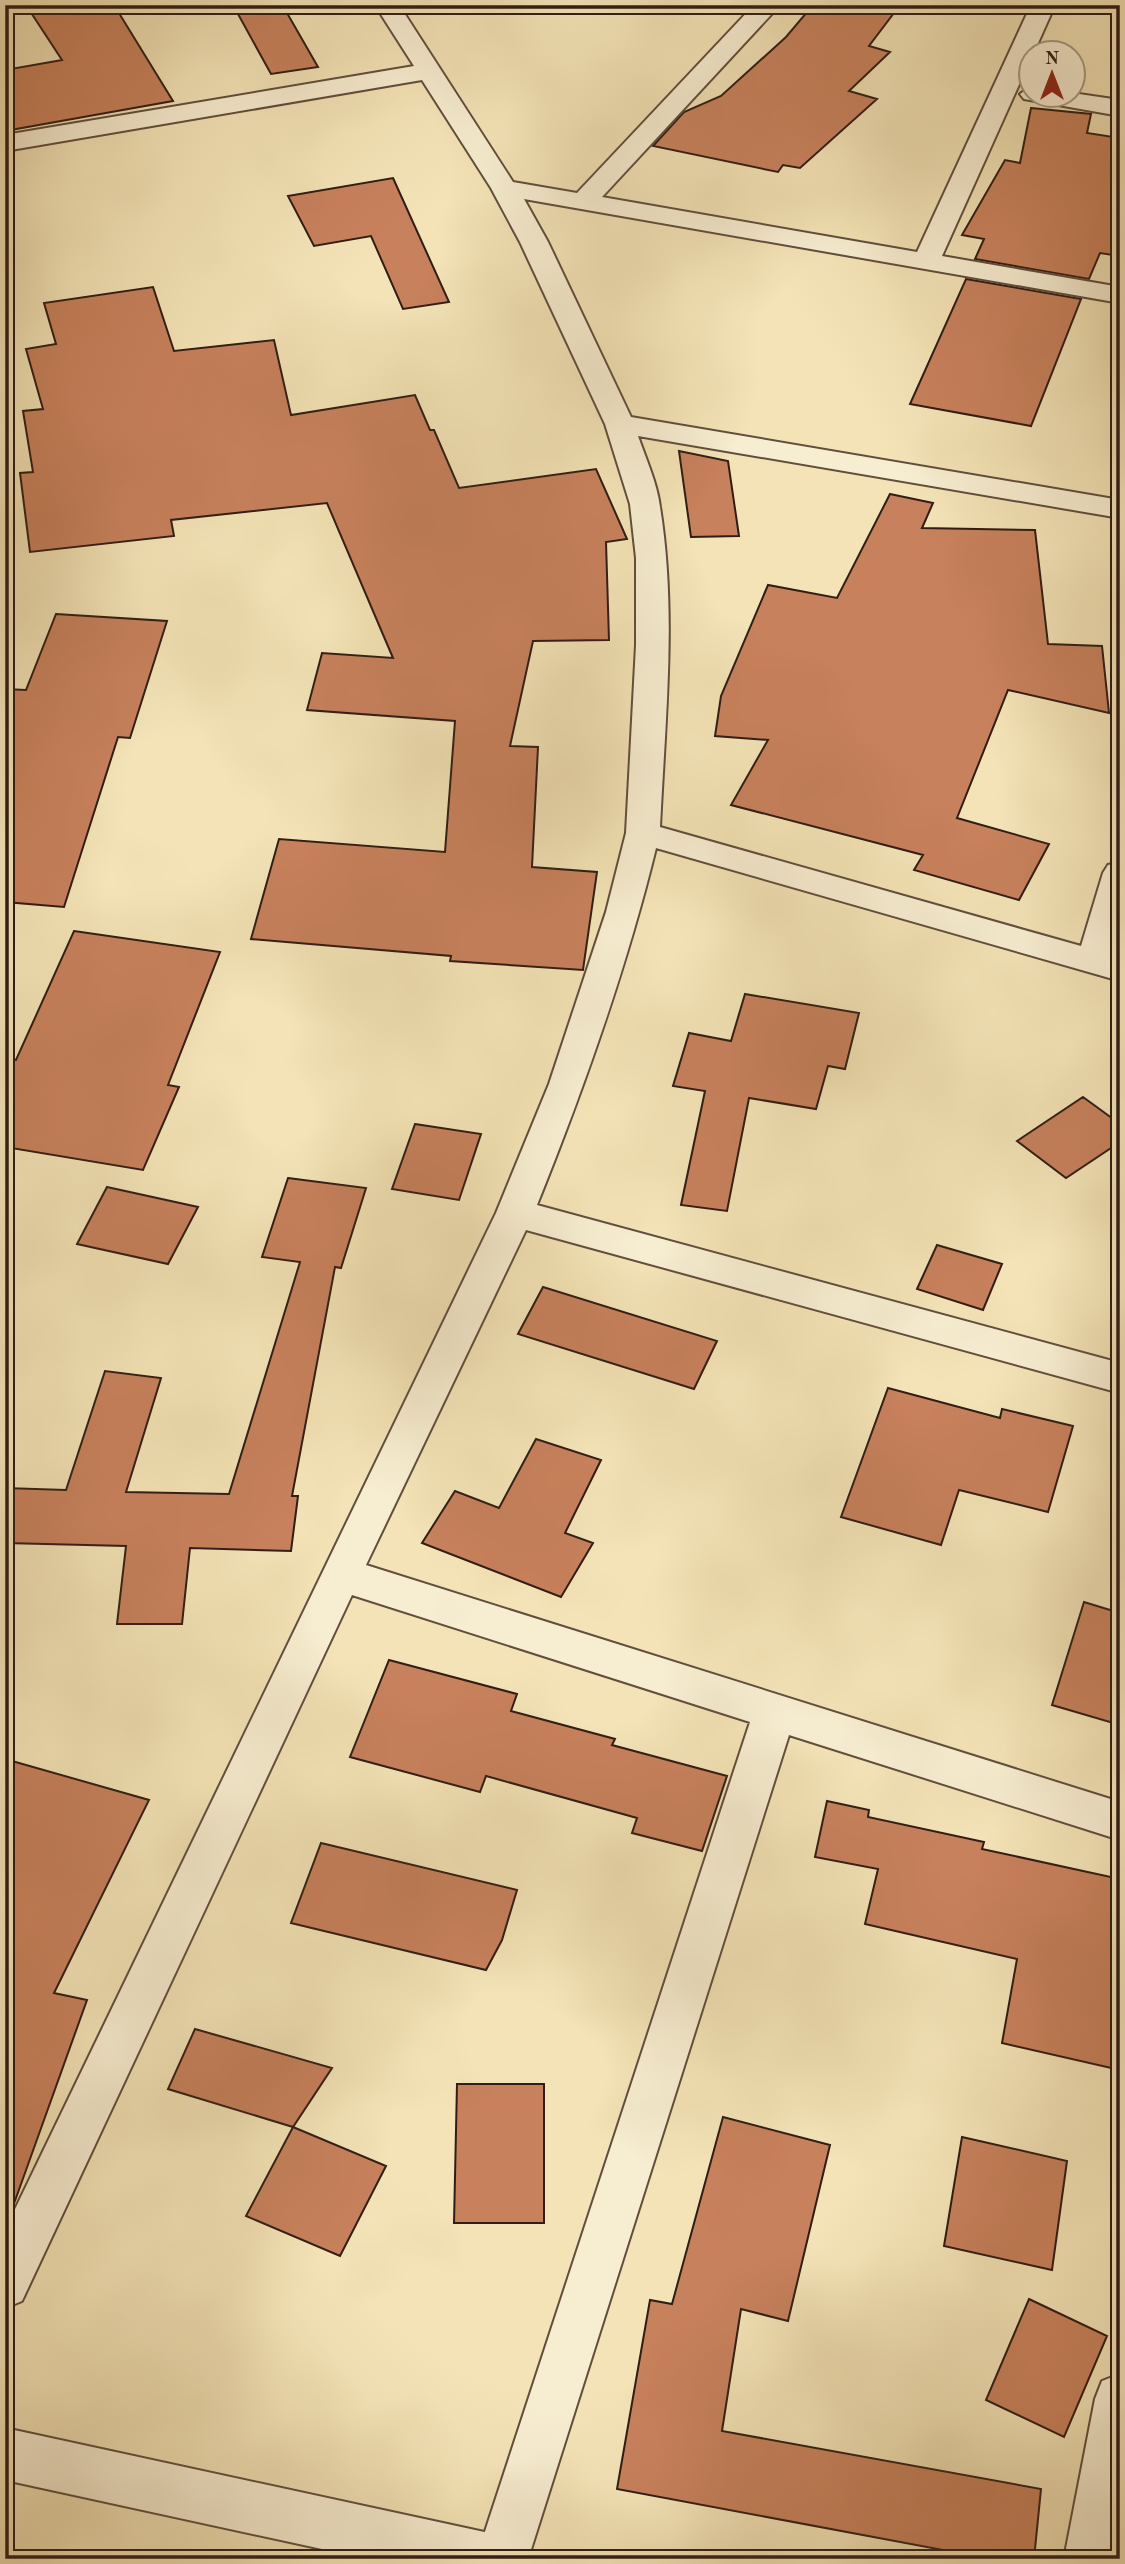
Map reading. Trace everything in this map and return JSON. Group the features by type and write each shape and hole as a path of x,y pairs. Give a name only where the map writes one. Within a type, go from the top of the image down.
{"street":[{"path":"5,2284 515,1213 572,1072 623,912 643,833 652,645 651,558 645,504 620,424 534,242 504,188 387,5"},
{"path":"583,202 768,5"},
{"path":"926,262 1004,90 1035,6"},
{"path":"5,143 431,71"},
{"path":"1004,90 1016,92"},
{"path":"1086,103 1120,108"},
{"path":"504,188 1120,295"},
{"path":"620,424 1120,509"},
{"path":"643,833 1107,965 1120,873"},
{"path":"515,1213 1120,1378"},
{"path":"341,1574 1120,1821"},
{"path":"502,2559 775,1712"},
{"path":"1090,2559 1120,2399"},
{"path":"5,2454 489,2559"}],"building":[{"path":"26,5 114,5 173,101 5,131 5,70 62,60"},
{"path":"813,5 900,5 869,46 890,52 849,91 877,99 800,168 783,165 778,172 653,146 684,112 721,96 786,37"},
{"path":"283,6 318,67 271,74 238,14"},
{"path":"1031,108 1091,114 1087,133 1120,138 1120,256 1100,253 1089,279 975,259 984,239 962,235 1005,160 1020,163"},
{"path":"393,178 449,302 403,309 371,236 314,246 288,196"},
{"path":"966,279 1081,299 1031,426 910,404"},
{"path":"153,287 174,351 274,340 291,415 415,395 430,430 434,430 459,488 596,469 627,539 606,542 609,640 533,641 510,746 538,747 532,867 597,872 583,970 450,961 451,956 251,939 279,839 445,852 455,721 307,710 322,653 393,658 327,503 171,520 174,536 30,552 20,473 33,472 23,411 43,409 26,349 56,344 44,303"},
{"path":"679,451 728,461 739,536 691,537"},
{"path":"890,494 933,503 922,528 1035,530 1048,644 1102,646 1109,713 1008,690 957,818 1049,844 1019,900 914,870 923,855 731,805 768,740 715,736 721,696 768,585 837,598"},
{"path":"56,614 167,621 130,738 118,737 64,907 5,902 5,689 26,690"},
{"path":"74,931 220,952 168,1085 179,1087 143,1170 5,1147 5,1058 16,1060"},
{"path":"745,994 859,1013 845,1069 828,1066 816,1109 749,1098 727,1211 681,1205 705,1091 673,1086 689,1033 731,1041"},
{"path":"1083,1097 1120,1124 1120,1142 1066,1178 1017,1141"},
{"path":"415,1124 481,1134 459,1200 392,1189"},
{"path":"288,1178 366,1188 341,1268 335,1267 292,1496 298,1496 291,1551 190,1548 182,1624 117,1624 126,1546 5,1543 5,1488 66,1490 105,1371 161,1378 126,1492 229,1494 300,1262 262,1257"},
{"path":"107,1187 198,1207 168,1264 77,1244"},
{"path":"937,1245 1002,1264 983,1310 917,1289"},
{"path":"543,1287 717,1341 694,1389 518,1334"},
{"path":"888,1388 1000,1418 1002,1409 1073,1426 1048,1512 959,1490 941,1545 841,1517"},
{"path":"536,1439 601,1460 565,1533 593,1543 561,1597 422,1543 455,1491 499,1508"},
{"path":"1084,1602 1120,1613 1120,1725 1052,1705"},
{"path":"389,1660 517,1694 511,1711 615,1739 612,1745 727,1776 702,1851 632,1833 637,1818 486,1776 480,1792 350,1757"},
{"path":"5,1759 149,1800 54,1993 87,2000 11,2212 5,2211"},
{"path":"827,1801 869,1810 868,1817 984,1842 982,1849 1120,1879 1120,2070 1002,2043 1017,1959 865,1924 878,1869 815,1857"},
{"path":"321,1843 517,1890 502,1940 486,1970 291,1923"},
{"path":"195,2029 332,2068 293,2127 168,2089"},
{"path":"457,2084 544,2084 544,2223 454,2223"},
{"path":"723,2117 830,2145 788,2321 741,2309 722,2431 1041,2489 1034,2559 991,2559 617,2489 650,2300 672,2304"},
{"path":"293,2127 386,2166 340,2256 246,2216"},
{"path":"962,2137 1067,2161 1052,2270 944,2246"},
{"path":"1029,2299 1107,2336 1064,2437 986,2400"}]}
